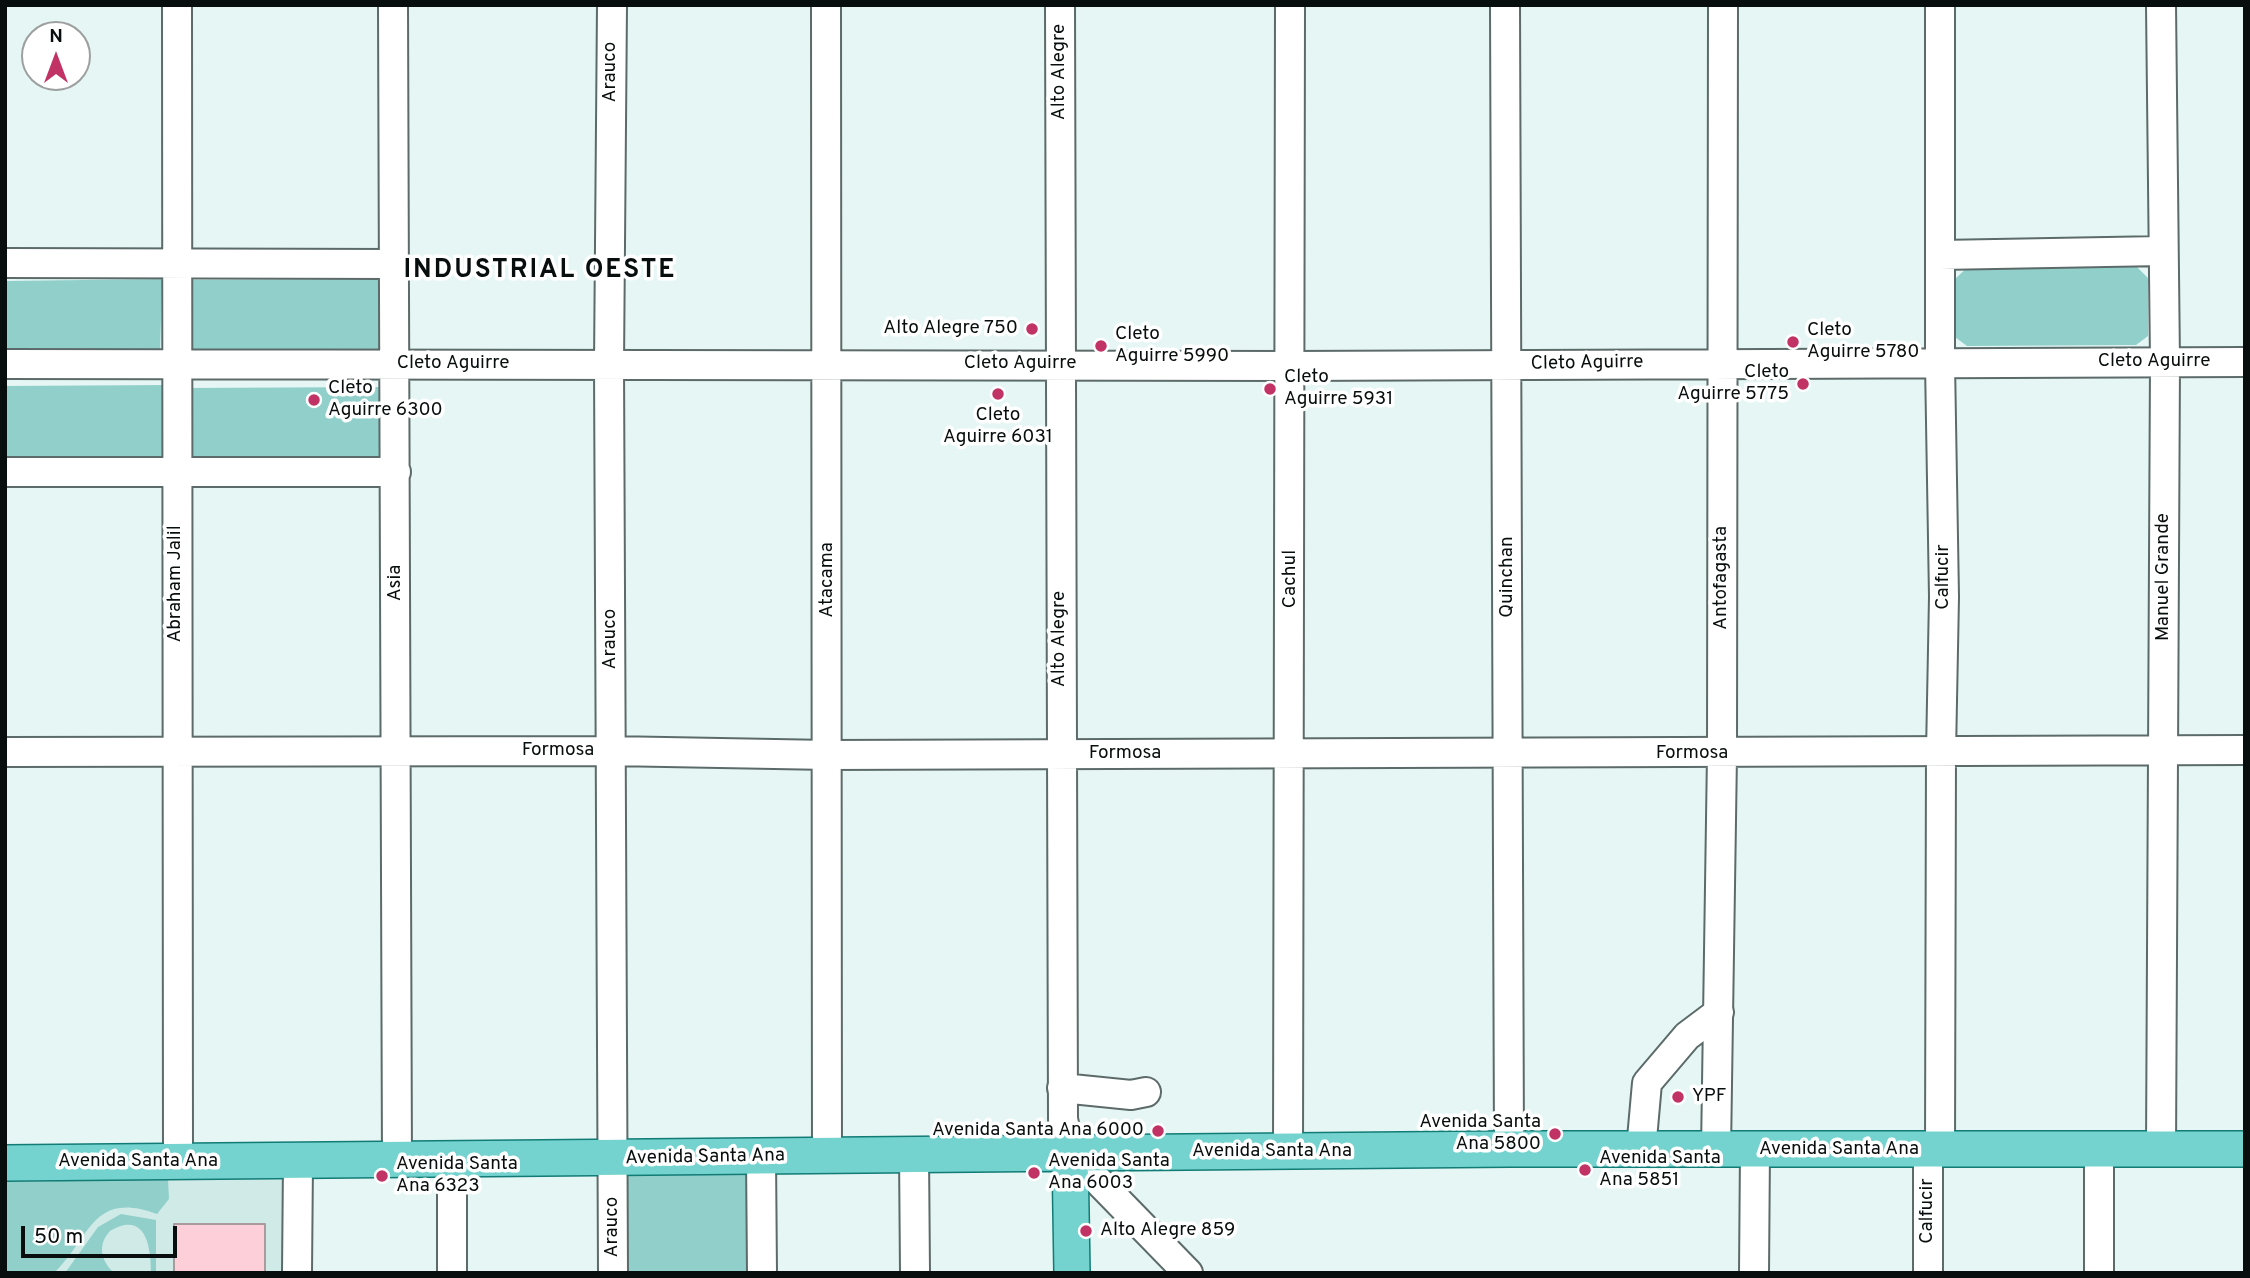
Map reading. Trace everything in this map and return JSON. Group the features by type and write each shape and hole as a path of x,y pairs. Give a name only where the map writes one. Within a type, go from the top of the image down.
{"main road":[{"name":"Avenida Santa Ana","path":"5,1163 612,1160 914,1153 1509,1149 2245,1149"},
{"name":"Alto Alegre","path":"1070,1152 1072,1273"}],"street":[{"name":"Abraham Jalil","path":"177,5 175,363 178,1163"},
{"name":"Asia","path":"393,5 397,1160"},
{"name":"Arauco","path":"612,5 609,364 613,1273"},
{"name":"Atacama","path":"827,5 827,1155"},
{"name":"Alto Alegre","path":"1060,5 1062,1088 1063,1119 1070,1152"},
{"name":"Cachul","path":"1288,1152 1292,366 1290,5"},
{"name":"Quinchan","path":"1505,5 1509,1149"},
{"name":"Antofagasta","path":"1716,1150 1722,754 1723,5"},
{"name":"Calfucir","path":"1928,1273 1934,1149 1944,597 1940,363 1940,5"},
{"name":"Manuel Grande","path":"2161,5 2165,362 2161,1149"},
{"path":"1940,255 2162,251"},
{"path":"5,263 395,264"},
{"name":"Cleto Aguirre","path":"5,363 1061,363 1292,366 1723,362 2245,362"},
{"path":"5,472 396,472"},
{"name":"Formosa","path":"5,752 611,751 829,755 2245,751"},
{"path":"1641,1150 1647,1083 1687,1036 1718,1012"},
{"path":"1062,1088 1132,1095 1146,1092"},
{"path":"1754,1273 1755,1150"},
{"path":"2099,1150 2099,1273"},
{"path":"1070,1152 1188,1273"},
{"path":"914,1153 915,1273"},
{"path":"761,1157 762,1273"},
{"path":"452,1160 452,1273"},
{"path":"297,1273 298,1162"}],"shaded area":[{"path":"2134,264 2148,278 2148,336 2136,345 1967,346 1955,337 1955,279 1970,265"},
{"path":"162,279 160,355 5,354 5,281"},
{"path":"386,279 383,354 187,353 185,280"},
{"path":"169,385 167,461 5,459 5,386"},
{"path":"386,387 383,462 187,461 185,388"},
{"path":"754,1172 754,1273 620,1273 620,1173"},
{"path":"291,1176 292,1273 5,1273 5,1178"},
{"path":"168,1179 169,1199 157,1214 135,1208 119,1208 106,1213 95,1221 54,1273 5,1273 5,1182"},
{"path":"121,1214 156,1220 156,1273 151,1273 150,1253 144,1234 132,1225 110,1231 103,1242 102,1253 114,1273 65,1273 98,1227"}],"building":[{"path":"174,1224 265,1224 265,1273 174,1273"}],"place":[{"name":"Alto Alegre 750","path":"1032,329"},
{"name":"Cleto Aguirre 5780","path":"1793,342"},
{"name":"Cleto Aguirre 5990","path":"1101,346"},
{"name":"Cleto Aguirre 5775","path":"1803,384"},
{"name":"Cleto Aguirre 5931","path":"1270,389"},
{"name":"Cleto Aguirre 6031","path":"998,394"},
{"name":"Cleto Aguirre 6300","path":"314,400"},
{"name":"YPF","path":"1678,1097"},
{"name":"Avenida Santa Ana 6000","path":"1158,1131"},
{"name":"Avenida Santa Ana 5800","path":"1555,1134"},
{"name":"Avenida Santa Ana 5851","path":"1585,1170"},
{"name":"Avenida Santa Ana 6003","path":"1034,1173"},
{"name":"Avenida Santa Ana 6323","path":"382,1176"},
{"name":"Alto Alegre 859","path":"1086,1231"}],"district":[{"name":"INDUSTRIAL OESTE","path":"540,272"}]}
